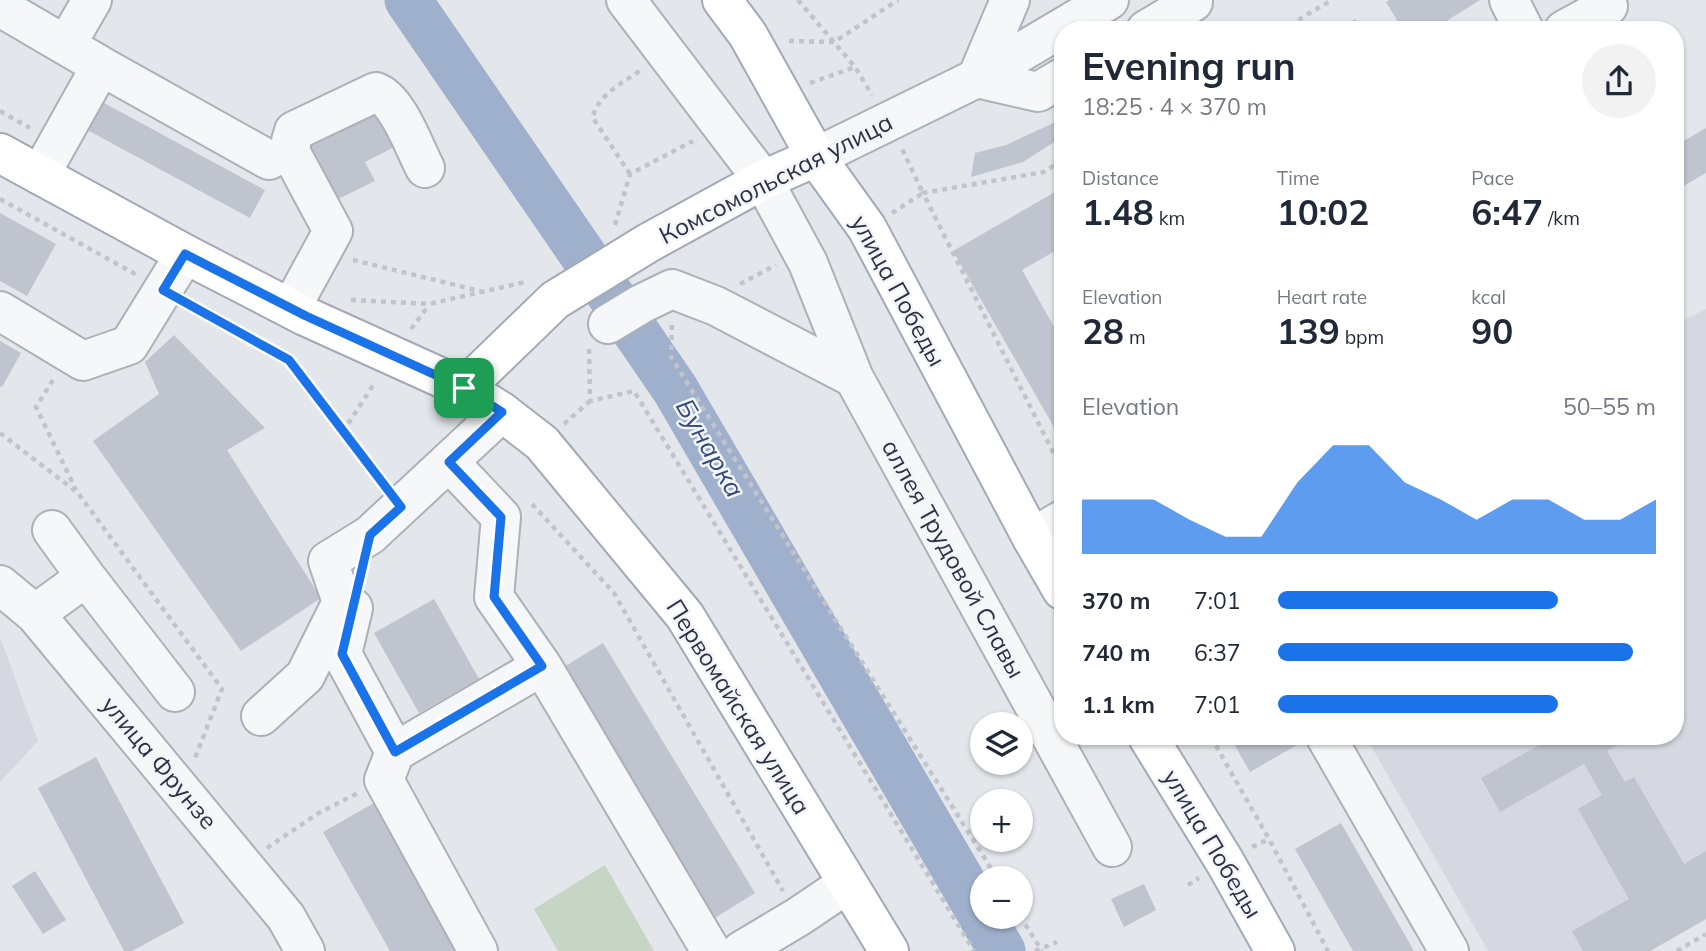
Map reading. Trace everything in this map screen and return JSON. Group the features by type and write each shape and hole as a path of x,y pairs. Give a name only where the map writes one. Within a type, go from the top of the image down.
{"main road":[{"name":"улица Победы","path":"722,0 748,35 816,157 867,228 1047,529 1054,557"},
{"path":"0,153 49,160 185,254 306,281 464,388"},
{"name":"Комсомольская улица","path":"464,388 539,291 631,235 755,169 816,157"},
{"name":"Первомайская улица","path":"464,388 502,412 542,443 685,616 889,951"},
{"name":"улица Победы","path":"1154,745 1275,951"}],"street":[{"path":"66,46 92,0"},
{"name":"аллея Трудовой Славы","path":"626,0 755,169 808,263 854,378 1054,742"},
{"path":"1010,0 977,78 1038,92 1054,83"},
{"name":"Комсомольская улица","path":"1073,21 1109,0"},
{"path":"1161,21 1194,0"},
{"path":"1509,0 1520,21"},
{"path":"1580,21 1608,6 1604,0"},
{"path":"0,7 269,160"},
{"name":"Комсомольская улица","path":"816,157 977,78 1054,32"},
{"path":"49,160 101,65"},
{"path":"306,281 333,230 291,153 294,131 376,92 385,96 394,106 425,168"},
{"path":"0,312 83,360 129,345 185,254"},
{"path":"608,324 656,297 716,306 854,378"},
{"path":"261,716 305,676 342,602 328,561 370,535 502,412"},
{"path":"449,462 501,517 494,597 542,666 711,951"},
{"path":"52,530 175,692"},
{"path":"370,535 342,654 390,766 478,951"},
{"path":"35,614 86,577"},
{"name":"улица Фрунзе","path":"0,585 35,614 286,917 305,951"},
{"path":"390,766 542,666"},
{"name":"аллея Трудовой Славы","path":"1055,745 1112,848"},
{"path":"1331,745 1448,951"},
{"path":"741,951 847,884"}],"path":[{"path":"798,0 855,67"},
{"path":"786,41 834,41 898,0"},
{"path":"1296,21 1332,0"},
{"path":"631,235 630,174 593,118 594,109 603,98 665,51"},
{"path":"0,111 49,160"},
{"path":"630,174 723,125"},
{"path":"1054,165 1044,172 923,193 1054,454"},
{"path":"0,199 289,360 401,507"},
{"path":"306,281 340,299 429,304 484,292"},
{"path":"306,281 484,292 539,291"},
{"path":"656,297 671,357 989,866"},
{"path":"608,324 589,345 590,401 634,391 974,951"},
{"path":"36,407 78,493"},
{"path":"501,517 520,491 614,593 798,917"},
{"path":"1216,745 1328,951"},
{"path":"258,855 390,766"},
{"path":"1027,929 1039,950 1057,942"},
{"path":"1676,951 1706,934"}],"shaded area":[{"path":"1706,309 1706,919 1650,951 1488,951 1371,745 1684,745 1684,320"},
{"path":"0,637 38,741 0,782"}],"green space":[{"path":"605,865 654,951 558,951 534,909"}],"building":[{"path":"1480,0 1446,21 1398,21 1386,2"},
{"path":"93,97 265,190 250,218 78,125"},
{"path":"380,105 400,144 365,162 375,181 330,203 301,144"},
{"path":"1054,123 1054,142 1023,162 971,177 975,153 1006,145"},
{"path":"1706,128 1706,173 1684,186 1684,141"},
{"path":"1054,193 1054,252 1022,270 1054,327 1054,427 953,251"},
{"path":"0,213 56,244 27,296 0,281"},
{"path":"174,335 265,428 227,450 321,598 241,651 93,441 159,394 145,362"},
{"path":"0,341 21,353 2,387 0,386"},
{"path":"434,599 479,679 419,713 374,633"},
{"path":"603,643 755,893 715,918 562,668"},
{"path":"1235,745 1297,745 1250,772"},
{"path":"1539,745 1619,745 1607,751 1625,782 1634,777 1684,864 1706,851 1706,919 1650,951 1583,951 1572,931 1629,899 1578,809 1602,795 1584,764 1500,812 1481,778"},
{"path":"96,757 184,923 132,951 124,951 38,788"},
{"path":"374,803 458,951 390,951 323,832"},
{"path":"1341,823 1414,951 1353,951 1295,849"},
{"path":"35,871 66,920 43,934 12,886"},
{"path":"1144,884 1156,910 1124,927 1111,899"}],"waterway":[{"name":"Бунарка","path":"408,0 675,389 970,895"},
{"name":"Бунарка","path":"989,929 1002,951"}],"route":[{"path":"185,254 306,316 464,388 502,412 449,462 501,517 494,597 542,666 395,752 342,654 370,535 401,507 289,360 163,290 185,254"}]}
